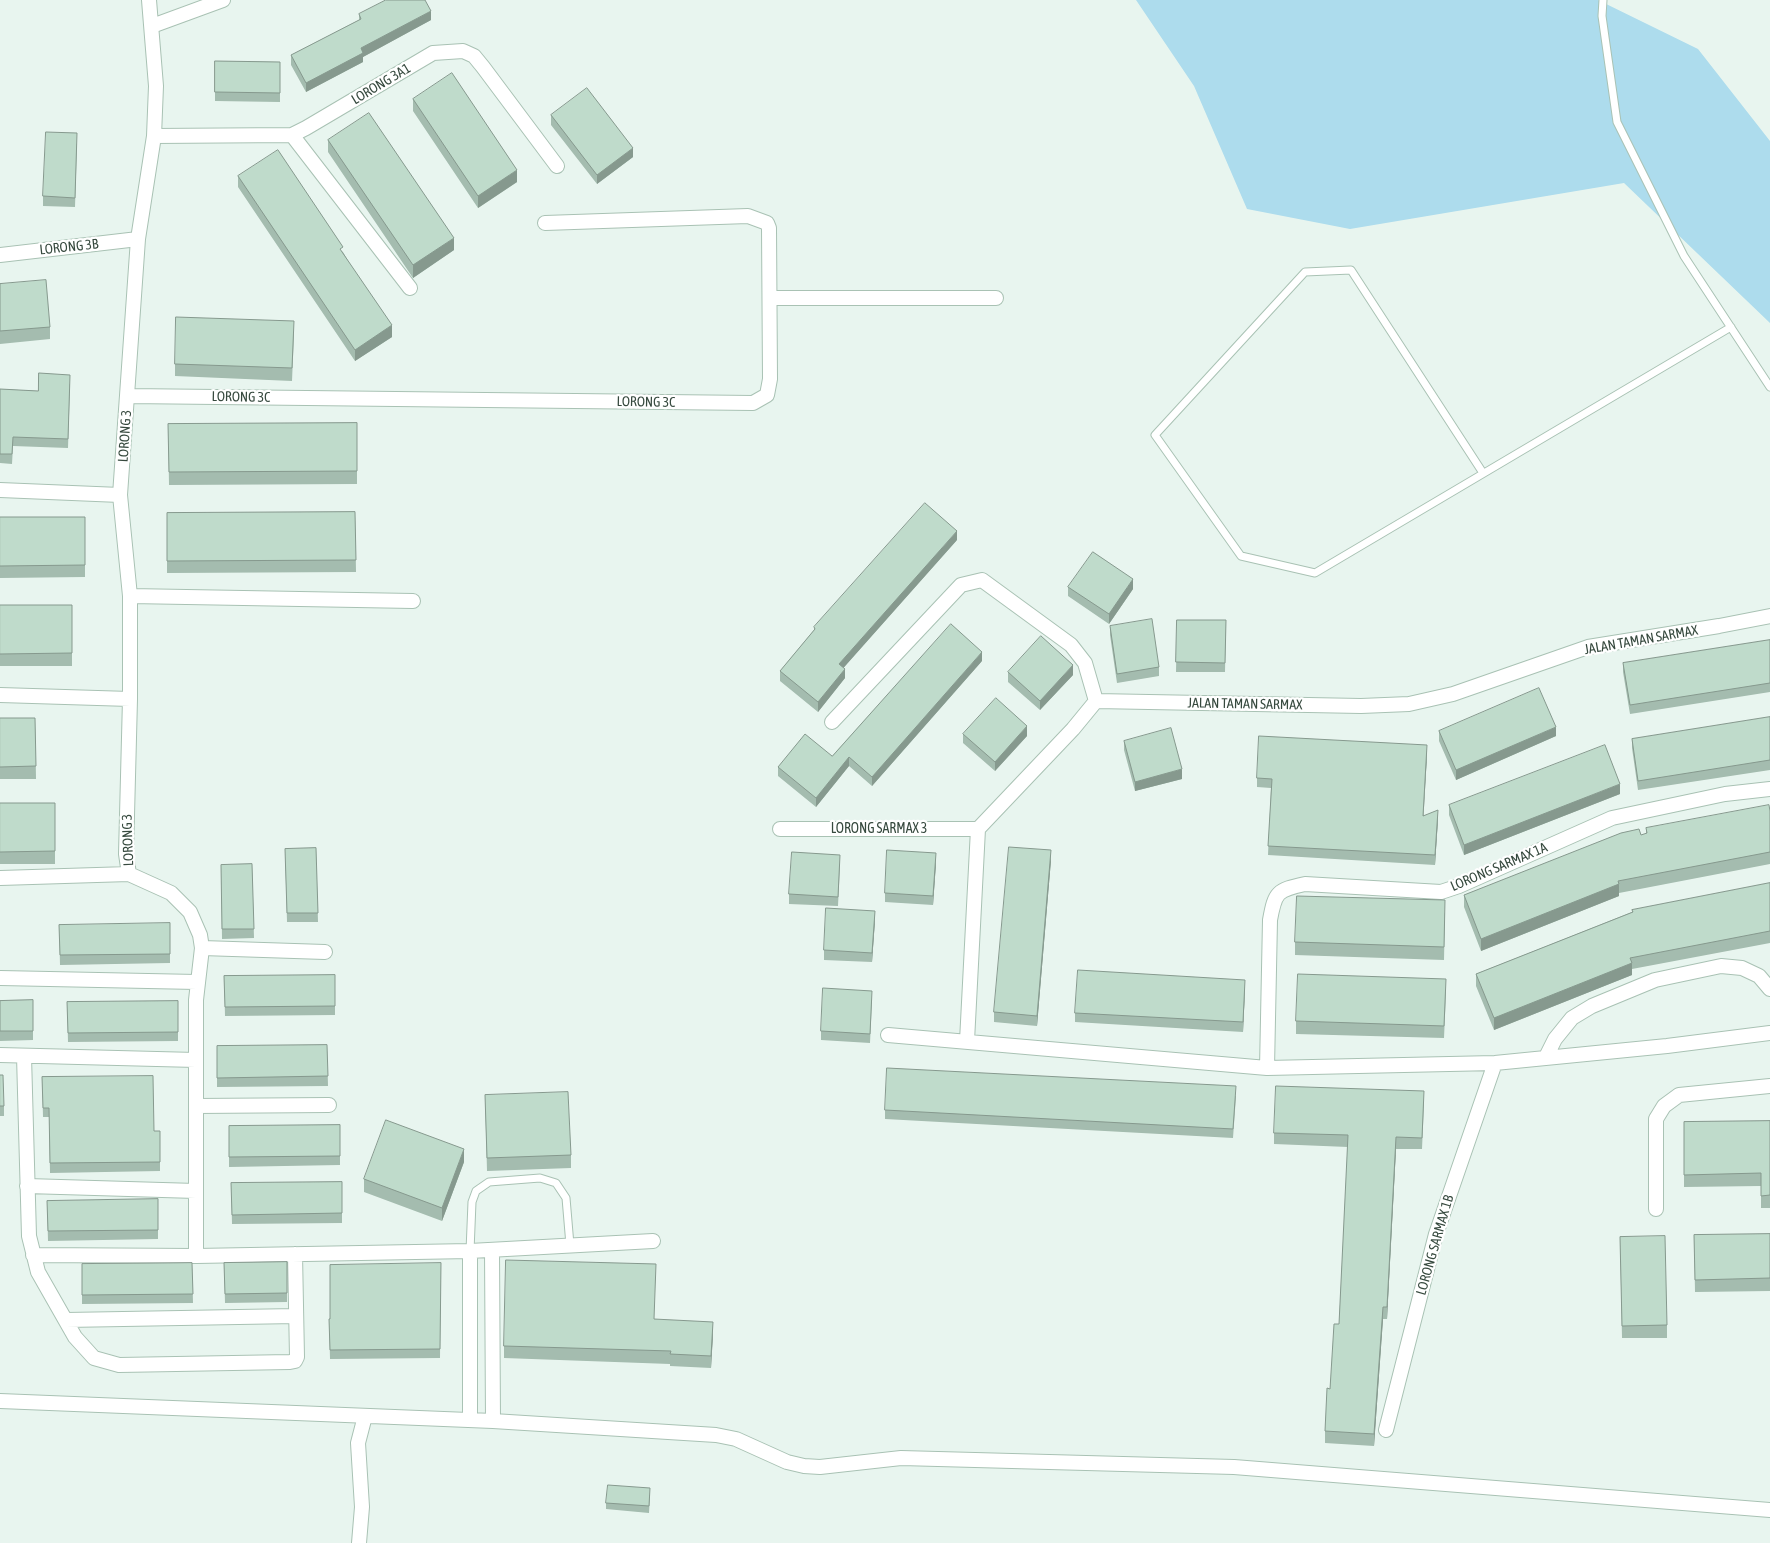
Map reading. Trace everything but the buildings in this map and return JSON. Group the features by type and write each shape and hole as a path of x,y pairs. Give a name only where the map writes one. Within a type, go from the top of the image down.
{"street":[{"name":"LORONG 3","path":"129,874 126,854 130,699 130,596 120,495 138,239 154,136 156,86 150,0"},
{"path":"152,26 223,0"},
{"name":"LORONG 3A1","path":"154,136 292,135 433,53 463,51 474,56 483,67 557,166"},
{"path":"292,135 410,288"},
{"name":"LORONG 3C","path":"128,396 754,403 767,395 770,380 770,298 769,228 767,223 748,216 546,223"},
{"name":"LORONG 3B","path":"0,255 138,239"},
{"path":"770,298 996,298"},
{"path":"0,490 120,495"},
{"path":"832,722 961,585 982,580 1071,645 1085,663 1096,701 1073,729 978,829 967,1041"},
{"path":"130,596 413,601"},
{"name":"JALAN TAMAN SARMAX","path":"1096,701 1361,706 1409,704 1453,694 1588,647 1770,616"},
{"path":"0,696 130,699"},
{"name":"LORONG SARMAX 1A","path":"1267,1068 1270,920 1274,899 1285,888 1305,884 1441,892 1459,886 1612,818 1725,794 1770,788"},
{"name":"LORONG SARMAX 3","path":"780,829 978,829"},
{"path":"0,878 129,874 171,893 190,912 200,935 202,948 196,1000 196,1256"},
{"path":"202,948 325,952"},
{"path":"1546,1057 1555,1039 1572,1018 1592,1006 1654,980 1721,966 1742,968 1759,976 1770,989"},
{"path":"0,978 198,982"},
{"path":"888,1035 1267,1068 1495,1063 1667,1046 1770,1033"},
{"path":"0,1055 196,1060"},
{"path":"24,1056 29,1236 33,1255 38,1272 75,1337 94,1358 119,1365 295,1361 297,1357 295,1254"},
{"name":"LORONG SARMAX 1B","path":"1386,1430 1436,1234 1495,1063"},
{"path":"1656,1208 1656,1120 1664,1106 1679,1095 1770,1086"},
{"path":"196,1106 329,1105"},
{"path":"27,1186 196,1191"},
{"path":"33,1255 196,1256 492,1250 653,1241"},
{"path":"470,1250 470,1420"},
{"path":"492,1250 493,1421"},
{"path":"66,1320 296,1316"},
{"path":"0,1401 493,1421 716,1435 736,1439 787,1462 820,1467 901,1458 1234,1467 1770,1510"},
{"path":"359,1543 362,1507 358,1443 365,1416"}],"lane":[{"path":"1603,0 1602,16 1617,122 1684,256 1770,387"},
{"path":"1483,473 1351,270 1305,272 1156,435 1241,556 1315,573 1731,327"},
{"path":"470,1250 472,1202 476,1191 489,1182 540,1178 556,1184 566,1198 570,1245"}],"shaded area":[{"path":"1136,0 1598,0 1698,49 1770,141 1770,323 1624,183 1350,229 1247,209 1194,86"}]}
